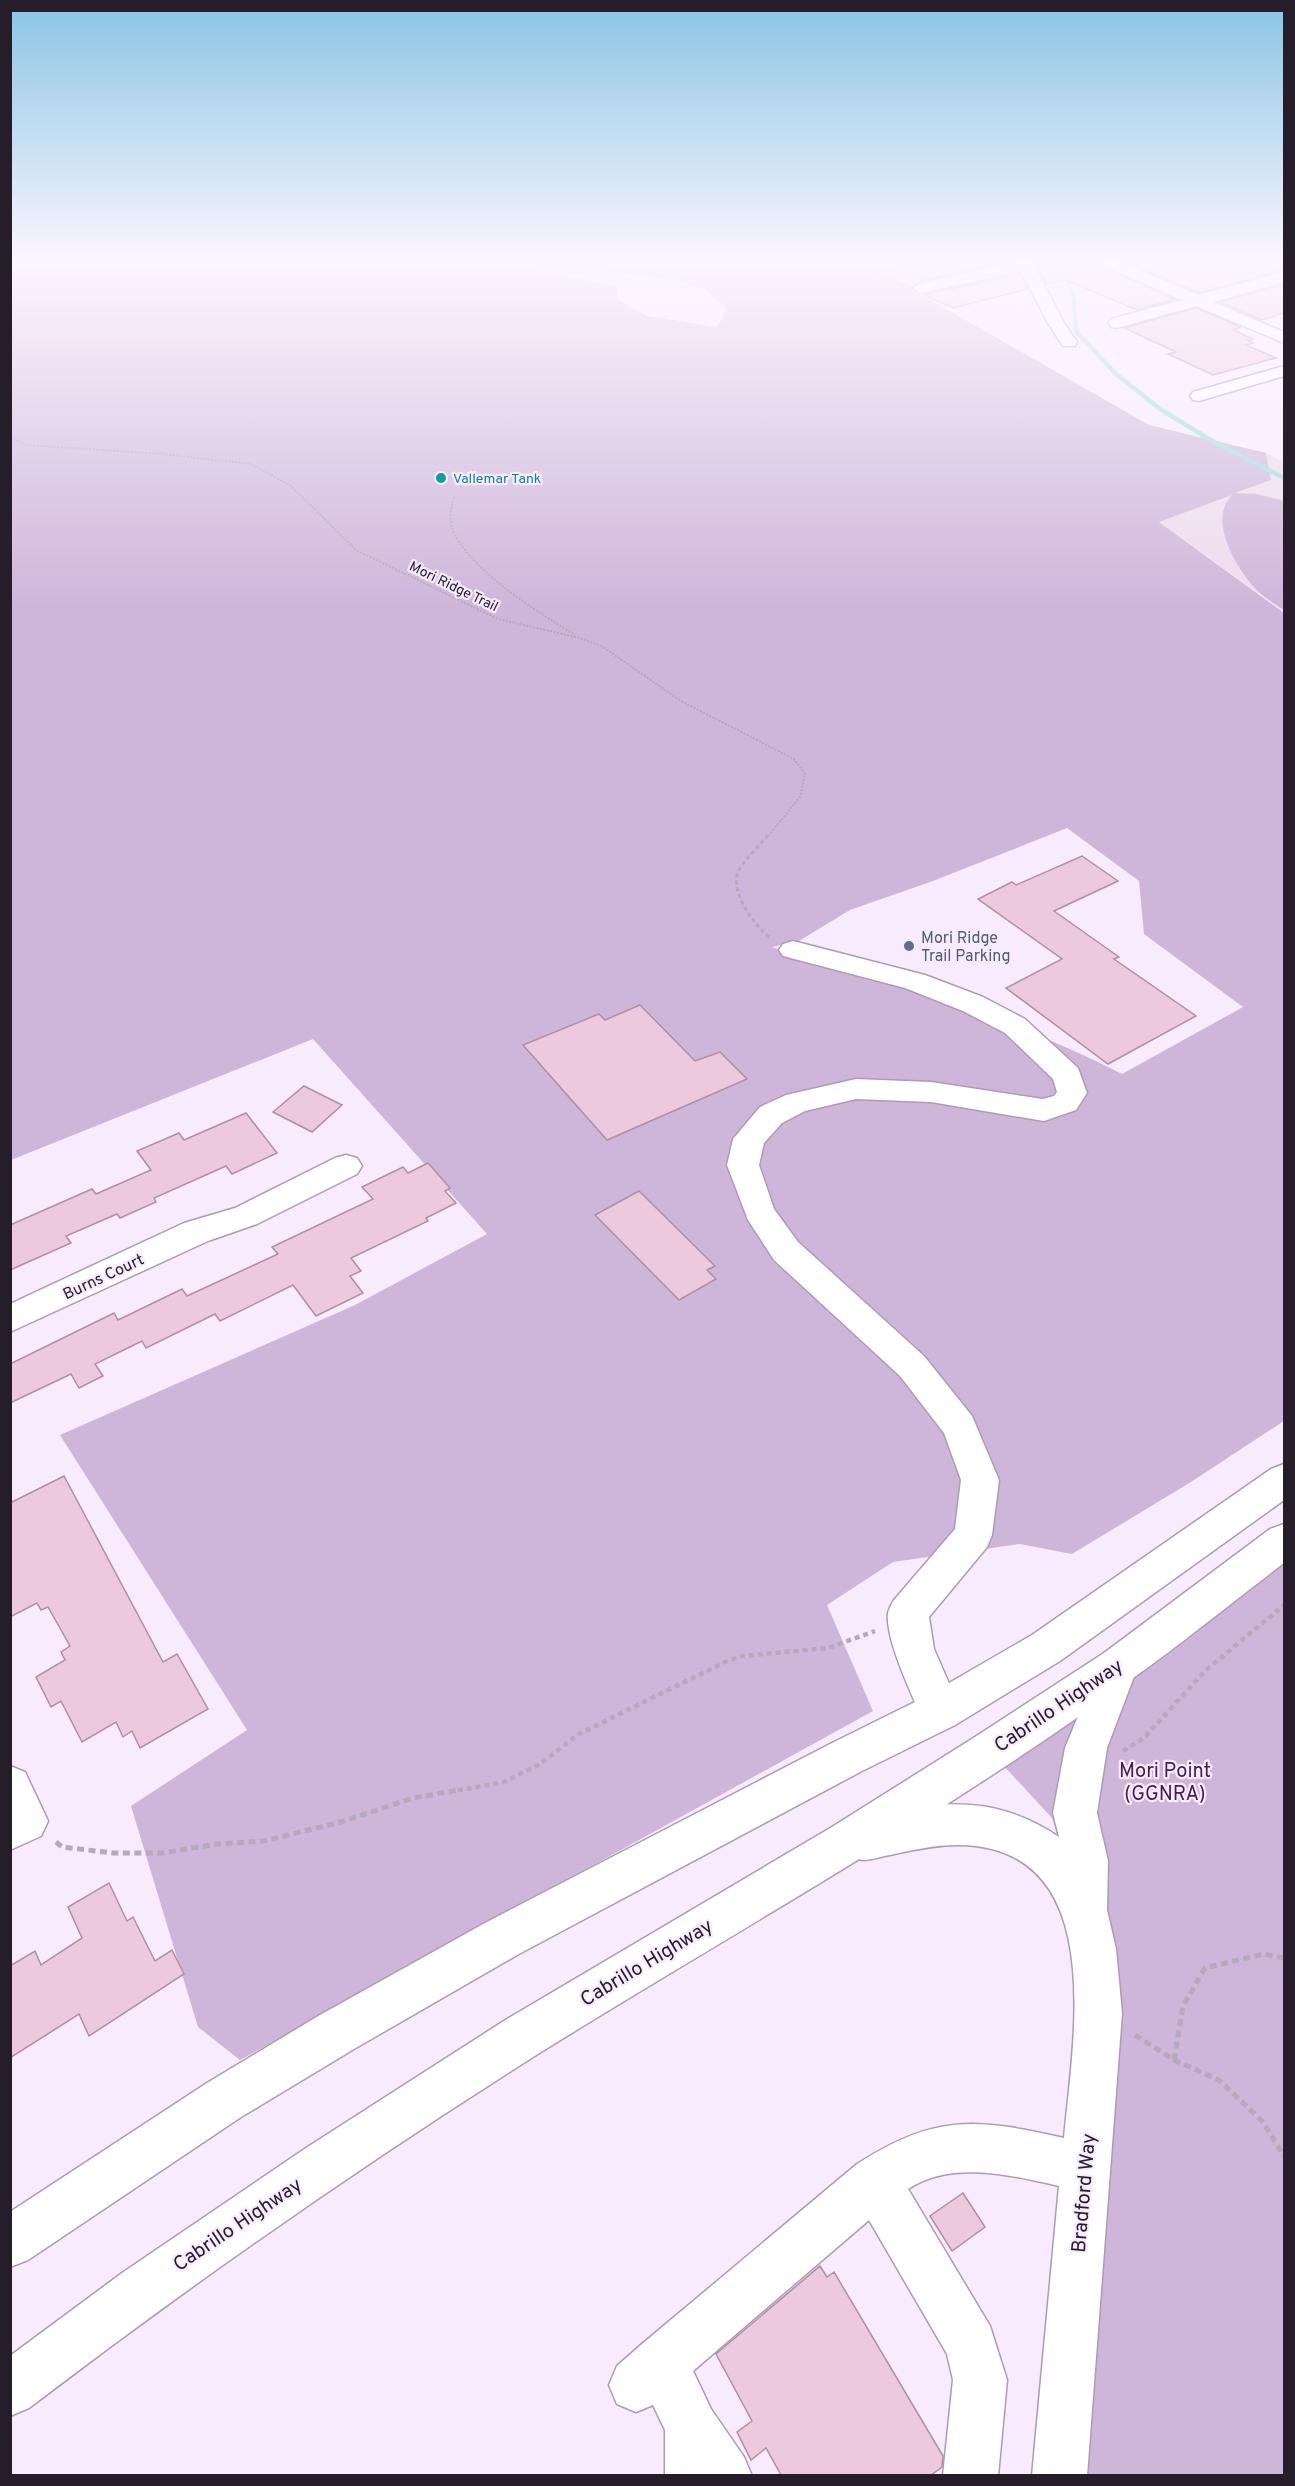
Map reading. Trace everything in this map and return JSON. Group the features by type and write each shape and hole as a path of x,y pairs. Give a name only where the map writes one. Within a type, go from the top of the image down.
{"main road":[{"path":"1199,396 1270,375"},
{"path":"793,950 915,981 973,1004 1015,1026 1067,1075 1072,1093 1065,1103 1044,1110 931,1092 856,1089 798,1102 771,1115 748,1139 744,1165 759,1212 786,1251 912,1366 959,1426 980,1480 974,1535 908,1612 914,1649 940,1711"},
{"name":"Burns Court","path":"10,1319 196,1232 246,1216 346,1166"},
{"path":"10,2242 224,2100 347,2026 501,1939 837,1762 940,1711 1046,1648 1284,1480"},
{"name":"Cabrillo Highway","path":"10,2389 140,2290 323,2165 524,2036 847,1842 1118,1666 1284,1542"},
{"name":"Bradford Way","path":"1059,2475 1099,2013 1085,1910 1086,1861 1075,1813 1086,1748 1118,1666"},
{"name":"Bradford Way","path":"847,1842 938,1824 972,1824 1004,1829 1032,1842 1062,1868 1085,1910"},
{"path":"724,2475 692,2452 649,2374 875,2182 908,2161 929,2153 963,2149 1006,2150 1085,2167"},
{"path":"875,2182 971,2345 980,2380 970,2475"}],"path":[{"name":"Mori Ridge Trail","path":"10,438 27,445 163,454 251,464 291,486 357,550 498,619 580,638 603,647 681,701 794,759 805,774 800,797 738,872 736,888 743,905 761,932 781,946 793,950"},
{"path":"454,497 450,505 450,520 454,535 464,548 496,580 546,619 580,638"},
{"path":"1114,1757 1144,1738 1205,1671 1284,1605"},
{"path":"16,1812 62,1847 113,1854 163,1853 217,1844 264,1841 301,1833 413,1798 504,1782 540,1764 579,1734 725,1662 742,1656 828,1648 872,1633 908,1612"},
{"path":"1174,2060 1183,2006 1204,1968 1263,1954 1284,1958"},
{"path":"1099,2013 1174,2060 1219,2080 1263,2122 1284,2156"}],"shaded area":[{"path":"1266,453 1284,462 1284,612 1158,521 1271,480"}],"green space":[{"path":"11,375 1062,375 1149,425 1266,453 1271,480 1235,493 1257,494 1284,501 1284,610 1252,585 1228,547 1222,519 1225,506 1232,495 1159,522 1284,613 1284,1421 1191,1482 1072,1554 1020,1544 893,1562 827,1605 873,1711 240,2060 198,2027 131,1806 247,1730 60,1435 355,1305 487,1234 313,1039 11,1160","holes":["1067,828 1139,881 1144,934 1243,1007 1122,1074 1038,1035 950,1003 772,947 799,941 850,910 933,881"]},
{"name":"Mori Point (GGNRA)","path":"1284,1541 1284,2475 1059,2475 1085,1910 1052,1818 990,1751 1169,1627"}],"building":[{"path":"1082,856 1118,881 1054,911 1119,957 1114,959 1196,1016 1108,1064 1006,988 1062,959 978,899 1012,882 1016,885"},
{"path":"640,1005 695,1061 720,1052 747,1079 607,1140 523,1045 599,1014 605,1020"},
{"path":"304,1086 342,1105 312,1132 273,1112"},
{"path":"246,1113 277,1153 232,1174 226,1166 154,1198 156,1202 120,1218 117,1214 66,1236 71,1243 10,1270 10,1225 92,1189 96,1194 151,1170 137,1151 179,1133 184,1140"},
{"path":"428,1163 450,1188 445,1191 456,1203 426,1218 428,1221 351,1258 361,1271 350,1276 363,1293 316,1316 293,1285 220,1321 215,1314 146,1348 142,1341 95,1364 103,1376 79,1388 71,1374 10,1403 10,1364 114,1313 118,1320 182,1289 187,1296 278,1254 272,1247 373,1199 362,1187 403,1167 408,1173"},
{"path":"639,1191 715,1266 707,1270 716,1279 679,1300 595,1215"},
{"path":"64,1476 163,1662 177,1654 208,1709 140,1748 132,1731 123,1737 116,1722 82,1742 61,1701 51,1707 36,1677 65,1660 61,1652 70,1646 48,1607 41,1610 37,1603 10,1617 10,1503"},
{"path":"109,1883 127,1921 133,1917 155,1961 172,1950 184,1974 89,2036 79,2014 10,2058 10,1966 35,1951 41,1965 82,1938 68,1907"},
{"path":"963,2193 985,2227 952,2251 930,2216"},
{"path":"820,2266 827,2277 834,2272 943,2456 942,2467 931,2475 781,2475 766,2448 751,2460 737,2432 752,2421 716,2354"}],"waterway":[{"path":"1118,375 1160,409 1214,442 1284,478"}],"place":[{"name":"Vallemar Tank","path":"441,478"},
{"name":"Mori Ridge Trail Parking","path":"909,946"}]}
